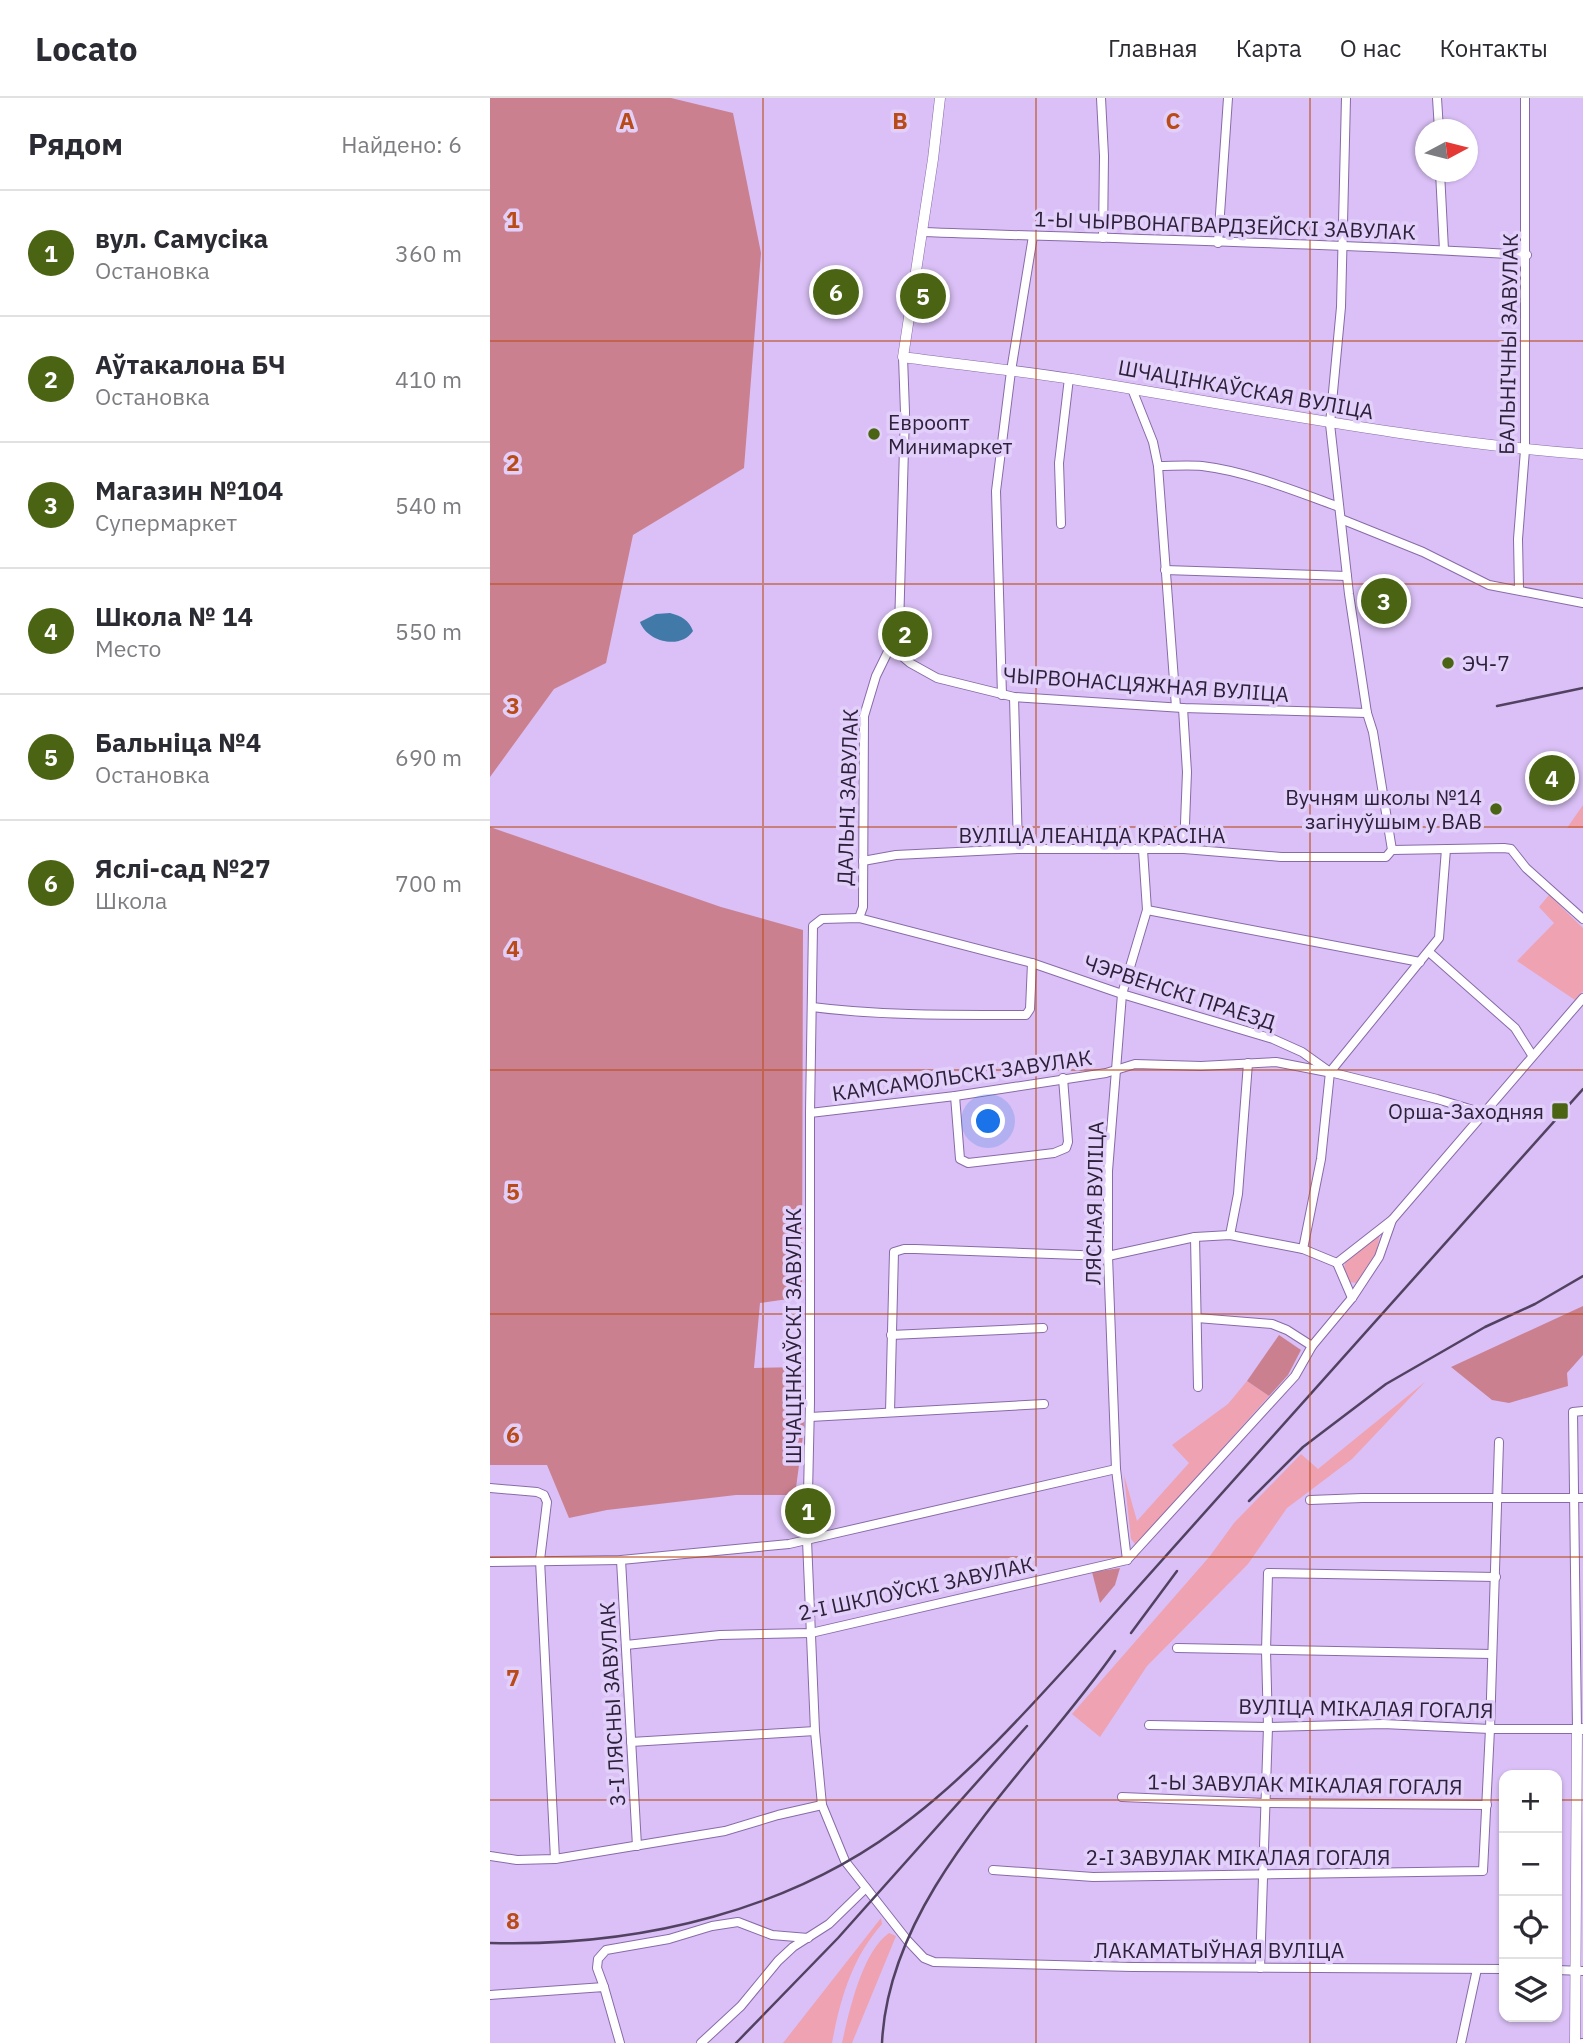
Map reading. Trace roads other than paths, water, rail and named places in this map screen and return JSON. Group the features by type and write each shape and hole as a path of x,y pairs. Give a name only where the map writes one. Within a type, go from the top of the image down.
{"street":[{"name":"ДАЛЬНІ ЗАВУЛАК","path":"859,918 863,907 864,716 876,676 899,629 905,412 903,357 940,98"},
{"path":"1101,98 1104,156 1103,238"},
{"path":"1218,243 1228,98"},
{"path":"1346,98 1341,307 1330,424 1347,576 1367,713 1373,732 1392,850"},
{"path":"1437,98 1438,119"},
{"name":"БАЛЬНІЧНЫ ЗАВУЛАК","path":"1519,589 1518,539 1525,450 1525,98"},
{"path":"1441,182 1444,250"},
{"name":"1-Ы ЧЫРВОНАГВАРДЗЕЙСКІ ЗАВУЛАК","path":"922,232 1218,243 1343,244 1527,255"},
{"path":"1002,695 996,491 1011,372 1033,236"},
{"name":"ШЧАЦІНКАЎСКАЯ ВУЛІЦА","path":"903,357 1069,378 1330,424 1525,450 1583,454"},
{"path":"1061,524 1059,463 1069,378"},
{"path":"1132,389 1153,442 1158,466 1165,570 1186,772 1184,849"},
{"path":"1158,466 1202,466 1226,471 1289,489 1339,508"},
{"path":"1340,519 1423,552 1489,585 1583,603"},
{"path":"1165,570 1347,576"},
{"name":"ЧЫРВОНАСЦЯЖНАЯ ВУЛІЦА","path":"891,647 910,663 937,678 1014,697 1179,707 1367,713"},
{"path":"1014,697 1018,849"},
{"name":"ВУЛІЦА ЛЕАНІДА КРАСІНА","path":"863,861 896,855 1018,849 1184,849 1282,857 1386,857 1392,850 1511,849 1526,868 1583,919"},
{"path":"1303,1249 1321,1159 1330,1072 1439,938 1446,849"},
{"name":"ЛЯСНАЯ ВУЛІЦА","path":"1127,1560 1116,1469 1108,1256 1108,1171 1122,994 1147,910 1143,850"},
{"path":"1147,910 1420,962"},
{"name":"ЧЭРВЕНСКІ ПРАЕЗД","path":"859,918 1032,963 1122,994 1273,1040 1302,1052 1330,1072 1437,1098 1483,1113"},
{"name":"ШЧАЦІНКАЎСКІ ЗАВУЛАК","path":"859,918 822,919 813,926 807,1540 815,1731 822,1805 845,1861 923,1958 934,1962"},
{"path":"1429,952 1515,1027 1532,1055"},
{"path":"811,1007 860,1013 947,1017 1026,1015 1030,1009 1032,963"},
{"path":"1337,1263 1392,1220 1583,998"},
{"name":"КАМСАМОЛЬСКІ ЗАВУЛАК","path":"810,1113 955,1096 1106,1073 1135,1065 1201,1066 1276,1062 1330,1072"},
{"path":"1230,1235 1238,1194 1248,1063"},
{"path":"955,1096 960,1159 968,1163 1054,1153 1066,1148 1068,1142 1063,1078"},
{"path":"1127,1560 1294,1376 1312,1346 1352,1298 1379,1258 1392,1220"},
{"path":"890,1412 894,1252 915,1248 1108,1256 1195,1237 1230,1235 1303,1249 1337,1263 1352,1298"},
{"path":"1195,1237 1198,1387"},
{"path":"1197,1318 1272,1324 1312,1346"},
{"path":"891,1335 1043,1328"},
{"path":"810,1417 1044,1404"},
{"path":"1575,2043 1579,1971 1580,1729 1573,1412 1583,1411"},
{"path":"1487,1805 1499,1442"},
{"path":"490,1562 621,1560 789,1544 1116,1469"},
{"path":"490,1488 537,1492 544,1495 547,1502 540,1560 555,1860"},
{"path":"1310,1500 1583,1498"},
{"name":"3-І ЛЯСНЫ ЗАВУЛАК","path":"621,1560 637,1846"},
{"name":"2-І ШКЛОЎСКІ ЗАВУЛАК","path":"626,1646 720,1635 811,1633 1127,1560"},
{"path":"1260,1968 1268,1727 1268,1573 1496,1577"},
{"path":"1177,1648 1492,1654"},
{"name":"ВУЛІЦА МІКАЛАЯ ГОГАЛЯ","path":"1149,1725 1268,1727 1383,1724 1490,1729 1580,1729"},
{"path":"631,1742 815,1731"},
{"name":"1-Ы ЗАВУЛАК МІКАЛАЯ ГОГАЛЯ","path":"1122,1797 1265,1803 1487,1805"},
{"path":"490,1856 517,1860 555,1860 725,1831 822,1805"},
{"name":"2-І ЗАВУЛАК МІКАЛАЯ ГОГАЛЯ","path":"993,1870 1093,1877 1483,1871 1487,1805"},
{"path":"701,2043 741,2006 778,1961 793,1947 828,1924 866,1888"},
{"path":"620,2043 597,1968 598,1959 606,1950 669,1939 712,1926 738,1922 772,1935 808,1938"},
{"name":"ЛАКАМАТЫЎНАЯ ВУЛІЦА","path":"934,1962 1499,1969"},
{"path":"1461,2043 1477,1969"},
{"path":"490,1995 604,1987"}],"water":[{"path":"670,613 687,621 693,631 688,637 673,642 657,639 644,629 640,622 656,614"}],"railway":[{"path":"1497,706 1583,688"},
{"path":"490,1943 546,1943 602,1938 658,1930 713,1917 767,1899 818,1877 867,1850 913,1817 976,1762 1053,1682 1583,1089"},
{"path":"1249,1501 1303,1447 1386,1384 1485,1327 1535,1304 1583,1276"},
{"path":"1131,1633 1177,1571"},
{"path":"882,2043 891,1987 910,1934 937,1883 970,1834 1115,1651"},
{"path":"736,2043 838,1938 1027,1726"}],"place":[{"name":"Яслі-сад №27","path":"836,292"},
{"name":"Бальніца №4","path":"923,296"},
{"name":"Евроопт Минимаркет","path":"874,434"},
{"name":"Магазин №104","path":"1384,601"},
{"name":"Аўтакалона БЧ","path":"905,634"},
{"name":"ЭЧ-7","path":"1448,663"},
{"name":"Школа № 14","path":"1552,778"},
{"name":"Вучням школы №14 загінуўшым у ВАВ","path":"1496,809"},
{"name":"Орша-Заходняя","path":"1560,1111"},
{"name":"вул. Самусіка","path":"808,1511"}]}
